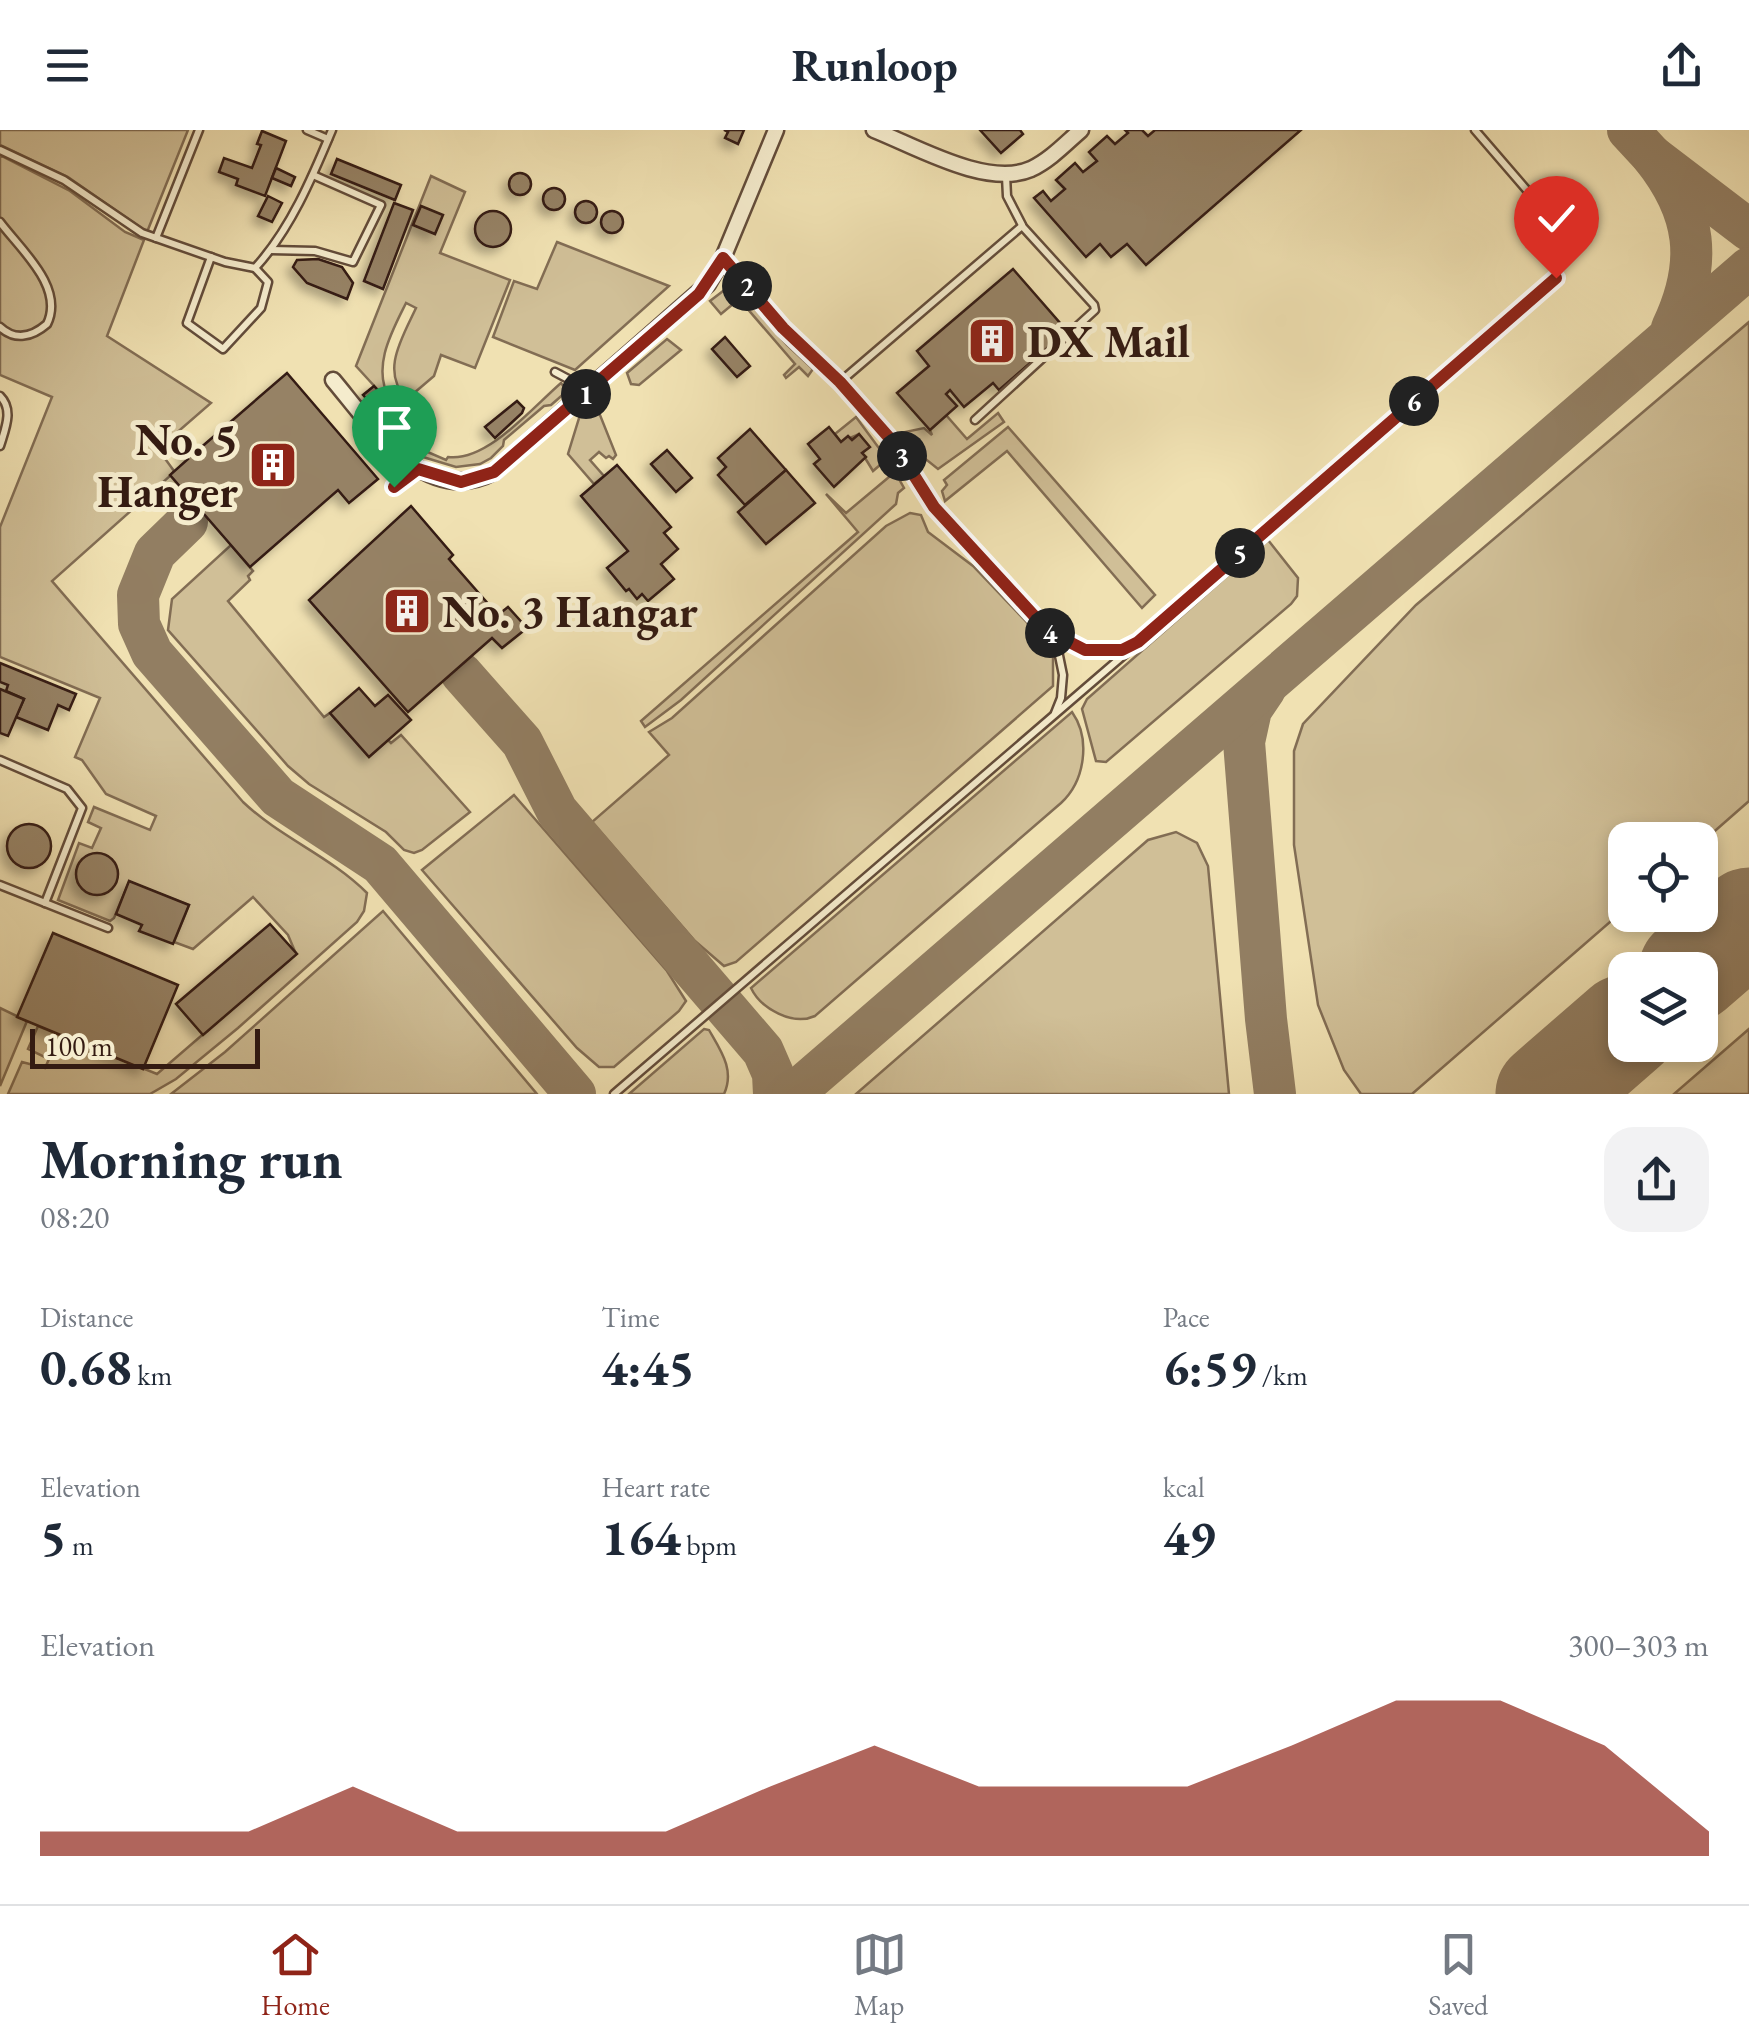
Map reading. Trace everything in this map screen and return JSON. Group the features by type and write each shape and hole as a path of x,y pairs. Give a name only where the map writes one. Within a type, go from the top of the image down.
{"street":[{"path":"333,380 393,451 418,469 461,482 485,477 699,294 723,258 776,130"},
{"path":"874,130 907,136 980,172 1006,175 1044,162 1081,130"}],"lane":[{"path":"156,238 199,130"},
{"path":"307,130 328,139"},
{"path":"255,268 271,250 313,175 332,130"},
{"path":"614,1094 1556,278 1550,218 1475,130"},
{"path":"0,150 64,180 126,224 156,238 255,268 268,282 261,308 223,350 187,324 211,257"},
{"path":"271,250 315,251 354,262 381,205 313,175"},
{"path":"974,420 1095,310 1022,226 1007,196 1006,175"},
{"path":"0,222 40,275 52,303 46,324 30,335 15,336 0,327"},
{"path":"840,382 1022,226"},
{"path":"723,258 800,346 840,382 893,442 934,507 1055,636 1076,648 1104,652 1122,650 1138,642"},
{"path":"555,372 590,391"},
{"path":"0,396 8,412 0,446"},
{"path":"394,487 418,469"},
{"path":"1053,717 1061,698 1063,675 1055,636"},
{"path":"0,760 66,789 82,808 45,903"},
{"path":"0,886 108,928"}],"shaded area":[{"path":"0,130 188,130 147,232 68,177 0,145"},
{"path":"0,155 70,191 125,232 144,240 107,336 211,403 158,449 174,471 170,476 52,581 243,802 367,893 364,911 357,922 238,1028 176,1079 150,1094 8,1094 22,1062 45,1068 49,1059 28,1049 38,1026 157,1074 296,954 288,935 253,897 193,949 174,942 189,905 129,882 110,921 58,900 79,843 92,848 101,828 88,822 94,807 150,830 156,816 106,794 82,760 75,757 100,698 0,657 0,527 52,397 0,375"},
{"path":"431,176 465,192 440,253 510,280 475,368 441,355 434,376 407,399 399,389 394,366 416,308 406,303 383,362 388,401 356,366"},
{"path":"557,242 669,286 575,370 493,337 514,281 537,289"},
{"path":"731,285 813,369 808,376 799,367 786,378 784,375 795,364 739,299 721,314 710,301"},
{"path":"1749,322 1749,801 1718,828 1718,822 1608,822 1608,924 1412,1094 1361,1094 1344,1070 1318,1005 1294,845 1294,751 1303,724 1416,605"},
{"path":"667,339 681,350 639,385 631,384 627,373"},
{"path":"561,383 567,391 544,406 480,464 456,467 423,457 423,450 446,460 478,451 508,431"},
{"path":"588,407 600,415 616,455 606,458 599,452 590,460 604,476 594,484 568,454 580,415"},
{"path":"998,413 1004,422 938,469 923,457 905,432 924,428 932,435 930,430 946,415 967,439"},
{"path":"856,417 887,459 873,471 862,453 869,447 859,434 841,442 835,434"},
{"path":"1008,427 1155,595 1142,608 1007,451 945,501 944,480"},
{"path":"895,472 904,488 898,493 896,504 681,700 645,727 641,721 858,532 826,494 846,513"},
{"path":"910,513 921,515 928,532 973,566 1043,639 1053,658 1053,686 736,962 724,966 695,941 592,822 669,755 649,732 672,718 886,526"},
{"path":"1268,540 1298,578 1297,596 1291,604 1106,762 1096,761 1082,709 1087,699"},
{"path":"231,545 253,571 248,576 250,580 228,601 324,717 330,713 369,757 388,740 391,743 401,735 470,812 422,850 404,850 386,832 309,784 288,766 168,630 172,599"},
{"path":"1072,712 1082,735 1083,759 1076,783 1061,803 815,1016 788,1017 762,1003 751,988"},
{"path":"514,795 667,971 686,1001 614,1067 599,1067 577,1048 422,870"},
{"path":"1176,832 1197,843 1208,866 1229,1094 856,1094 1148,840"},
{"path":"383,911 537,1094 171,1094 225,1052"},
{"path":"0,1008 27,1021 0,1086"},
{"path":"704,1029 709,1030 725,1061 728,1077 724,1094 629,1094"},
{"path":"1749,1029 1749,1094 1674,1094 1711,1062 1718,1062 1718,1056"}],"building":[{"path":"724,130 744,130 738,144 725,138 728,132"},
{"path":"980,130 1020,130 1023,134 1001,153"},
{"path":"1125,130 1142,130 1148,136 1155,130 1301,130 1146,265 1127,244 1111,257 1100,244 1086,257 1034,198 1043,191 1051,201 1065,189 1056,180 1075,163 1083,172 1097,161 1089,152 1107,136 1115,144 1128,133"},
{"path":"262,131 286,141 265,196 236,185 238,179 219,172 224,158 252,168"},
{"path":"337,159 401,185 395,200 331,174"},
{"path":"276,168 295,177 291,186 272,178"},
{"path":"516,173 524,173 531,184 524,195 516,195 509,188 509,180"},
{"path":"550,188 558,188 565,199 558,210 550,210 543,203 543,195"},
{"path":"268,196 282,203 272,222 258,216"},
{"path":"582,201 590,201 597,212 590,223 582,223 575,216 575,208"},
{"path":"394,203 413,210 383,289 364,281"},
{"path":"421,206 443,215 435,234 413,225"},
{"path":"493,211 506,216 511,229 506,242 493,247 480,242 475,229 480,216"},
{"path":"608,211 616,211 623,222 616,233 608,233 601,226 601,218"},
{"path":"318,259 342,267 353,283 347,299 307,283 293,267 297,260"},
{"name":"DX Mail","path":"1013,269 1067,331 999,390 993,383 964,407 950,390 946,394 957,406 930,430 897,393 929,366 917,351"},
{"path":"725,337 750,366 737,377 712,349"},
{"name":"No. 5 Hanger","path":"287,373 378,479 349,503 338,490 250,567 170,475 188,459 178,443 183,438 198,450"},
{"path":"374,386 406,421 396,431 363,395"},
{"path":"517,401 524,408 522,413 495,438 485,427"},
{"path":"829,427 841,442 859,434 870,447 862,453 866,457 834,487 814,464 820,459 808,444"},
{"path":"750,429 786,470 745,505 718,475 726,467 718,458"},
{"path":"667,450 692,478 676,492 651,464"},
{"path":"617,465 671,527 664,533 678,549 661,564 674,579 648,601 642,594 637,599 629,589 626,591 607,568 628,551 581,496"},
{"path":"786,470 815,503 766,544 738,512"},
{"name":"No. 3 Hangar","path":"411,506 453,555 449,559 498,615 508,607 527,628 502,648 492,638 408,712 309,600"},
{"path":"0,663 76,694 69,710 58,705 48,730 16,717 24,699 6,691 8,685 0,682"},
{"path":"359,688 375,706 388,695 411,720 369,757 330,713"},
{"path":"0,689 24,699 8,736 0,733"},
{"path":"29,824 44,831 51,846 44,861 29,868 14,861 7,846 14,831"},
{"path":"97,853 112,859 118,874 112,889 97,895 82,889 76,874 82,859"},
{"path":"129,881 189,905 173,944 139,931 142,925 116,914"},
{"path":"270,924 297,954 203,1035 176,1004"},
{"path":"53,933 178,985 143,1069 17,1017"}],"taxiway":[{"path":"1628,130 1652,156 1749,230"},
{"path":"1652,156 1678,197 1690,239 1688,282 1672,328"},
{"path":"793,1094 1749,268"},
{"path":"187,522 155,553 138,595 139,624 152,653 278,797 380,864 575,1094"},
{"path":"461,673 522,742 557,811 763,1051 773,1074 774,1094"},
{"path":"1265,689 1251,710 1244,742 1275,1094"}],"runway":[{"path":"1712,952 1749,920"},
{"path":"1548,1094 1608,1042"}],"place":[{"name":"DX Mail","path":"992,341"},
{"name":"No. 5 Hanger","path":"273,465"},
{"name":"No. 3 Hangar","path":"407,611"}],"route":[{"path":"394,487 418,469 461,482 494,472 699,294 723,258 783,328 840,382 893,442 934,507 1040,624 1076,648 1122,650 1138,642 1556,278"}]}
